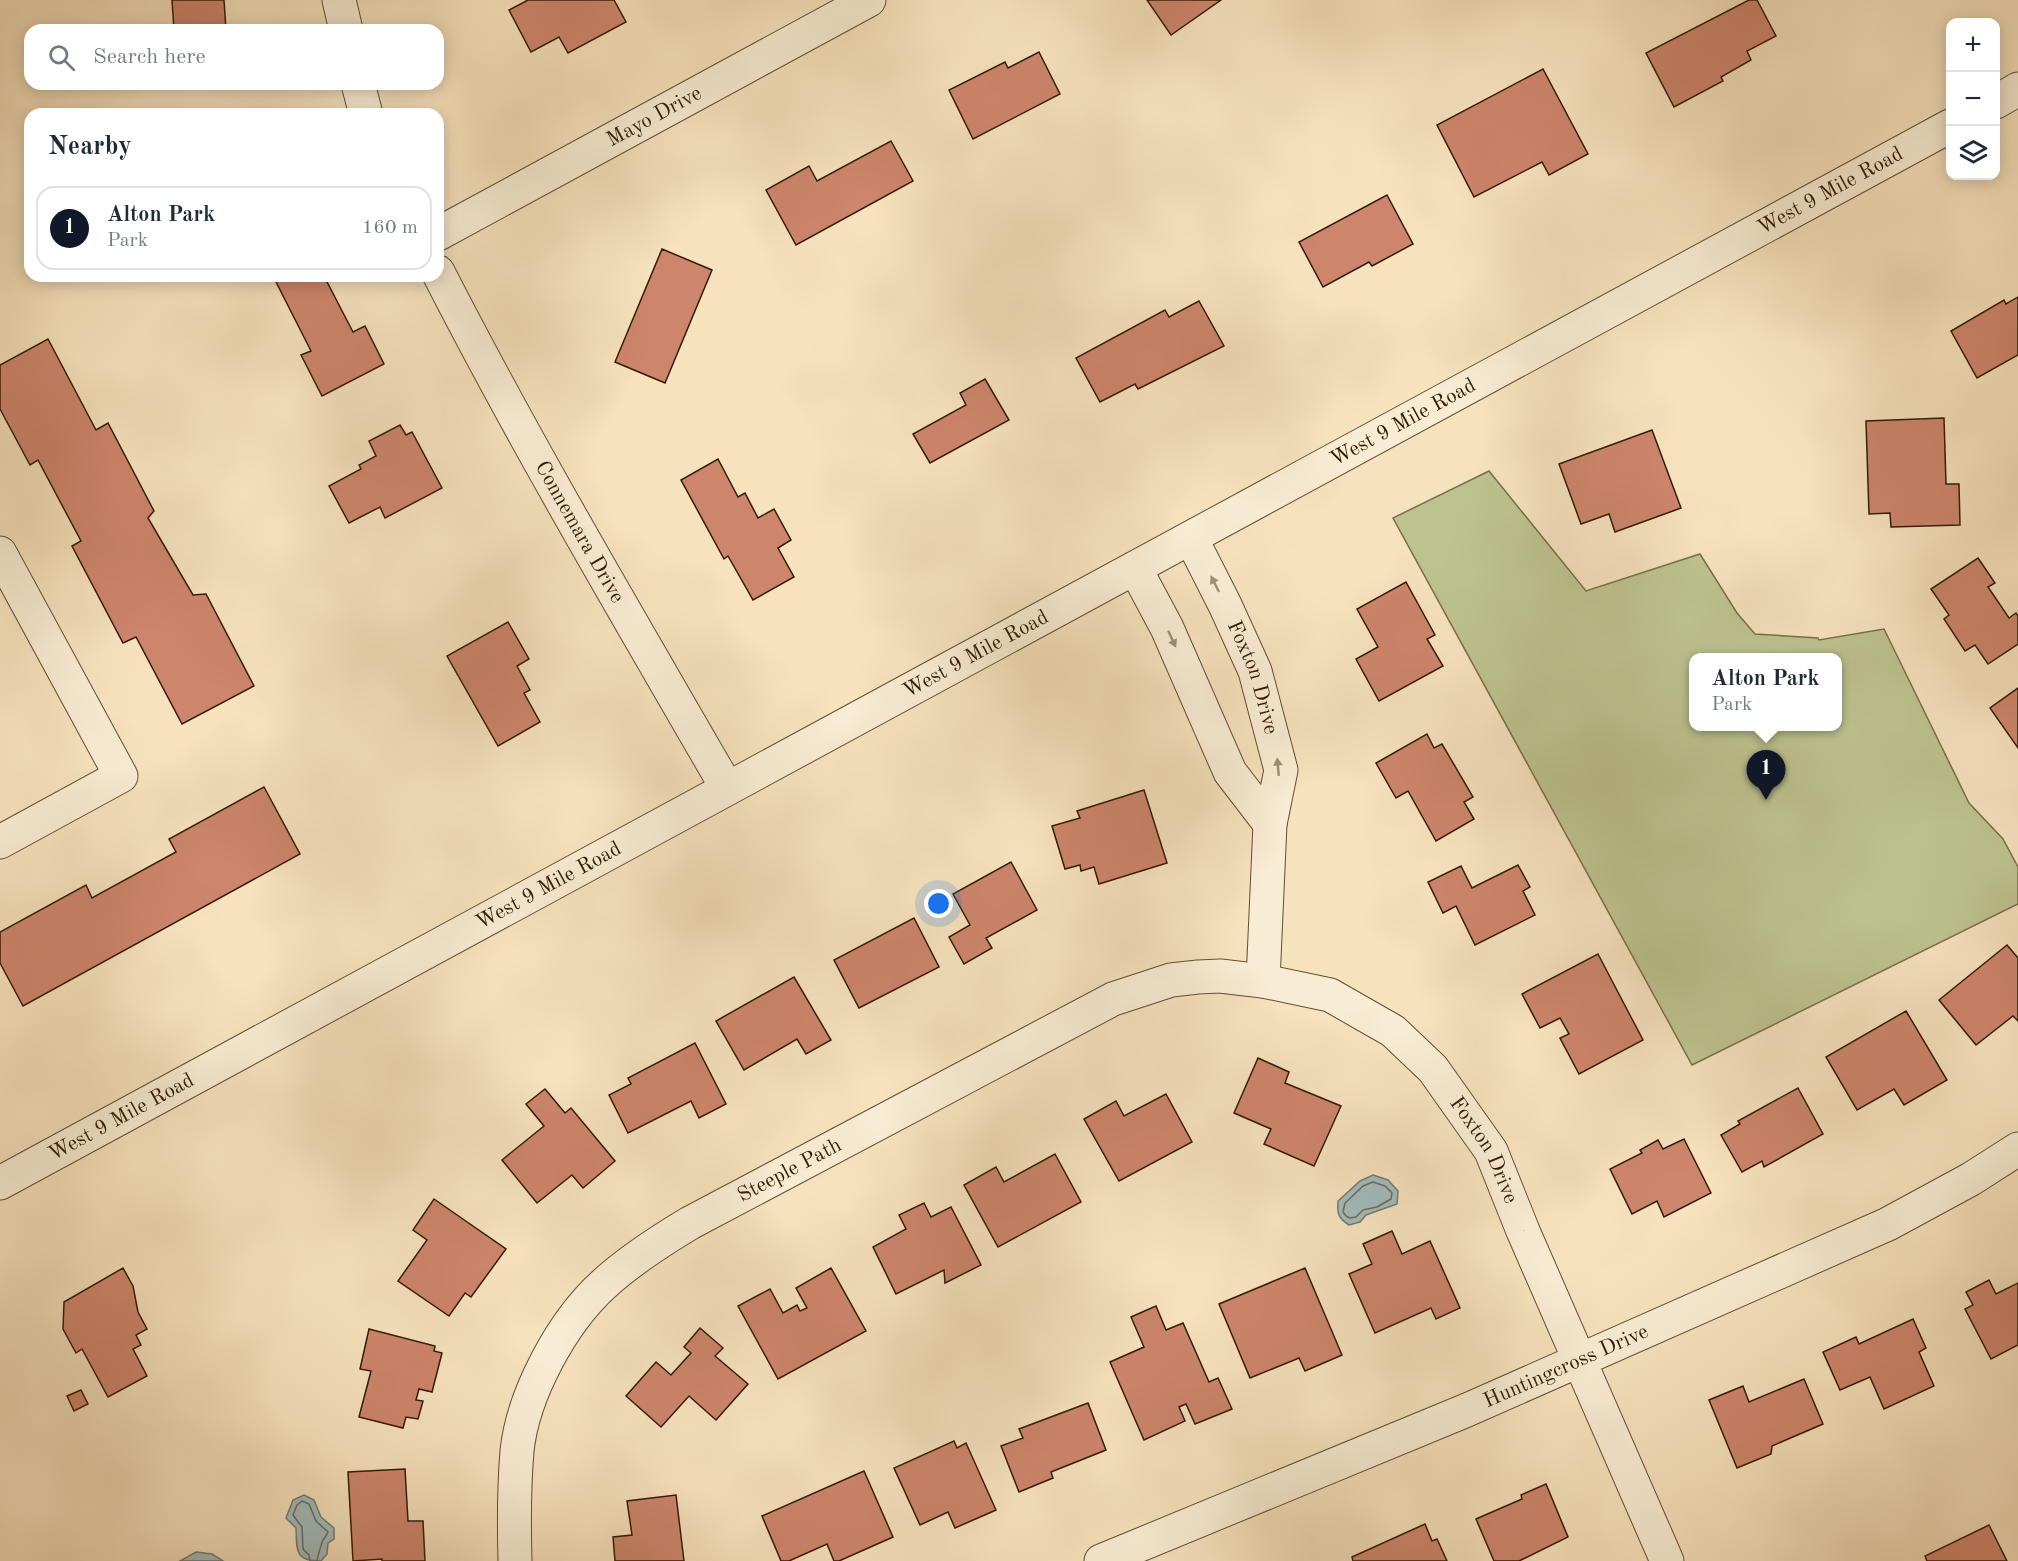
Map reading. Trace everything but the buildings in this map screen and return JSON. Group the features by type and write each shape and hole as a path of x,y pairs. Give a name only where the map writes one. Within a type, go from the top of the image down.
{"street":[{"path":"339,0 345,24"},
{"name":"Mayo Drive","path":"444,231 869,0"},
{"path":"2000,99 2018,89"},
{"path":"360,90 364,108"},
{"name":"West 9 Mile Road","path":"0,1183 1946,128"},
{"name":"Connemara Drive","path":"443,282 591,552 727,788"},
{"name":"Foxton Drive","path":"1191,538 1255,671 1281,770 1270,824 1263,981 1330,995 1393,1031 1433,1069 1491,1151 1523,1231 1667,1561"},
{"path":"0,552 121,776 0,842"},
{"path":"1135,568 1172,638 1230,772 1270,824"},
{"name":"Steeple Path","path":"515,1561 517,1450 527,1409 546,1364 562,1334 604,1284 632,1262 690,1223 1113,999 1171,980 1198,976 1263,981"},
{"name":"Huntingcross Drive","path":"1101,1561 1467,1410 1888,1224 1971,1179 2018,1149"}],"green space":[{"path":"1489,471 1586,591 1700,554 1737,613 1755,634 1818,638 1819,640 1884,629 1969,803 2003,839 2018,867 2018,904 1692,1065 1393,518"}],"water":[{"path":"1373,1175 1388,1180 1398,1191 1397,1204 1366,1215 1360,1222 1349,1225 1339,1215 1338,1201 1360,1181"},
{"path":"304,1495 314,1500 321,1517 334,1528 334,1539 328,1543 327,1554 321,1561 301,1556 297,1548 296,1528 286,1518 293,1500"},
{"path":"196,1552 212,1554 223,1561 180,1561"}],"place":[{"name":"Alton Park","path":"1766,800"}]}
